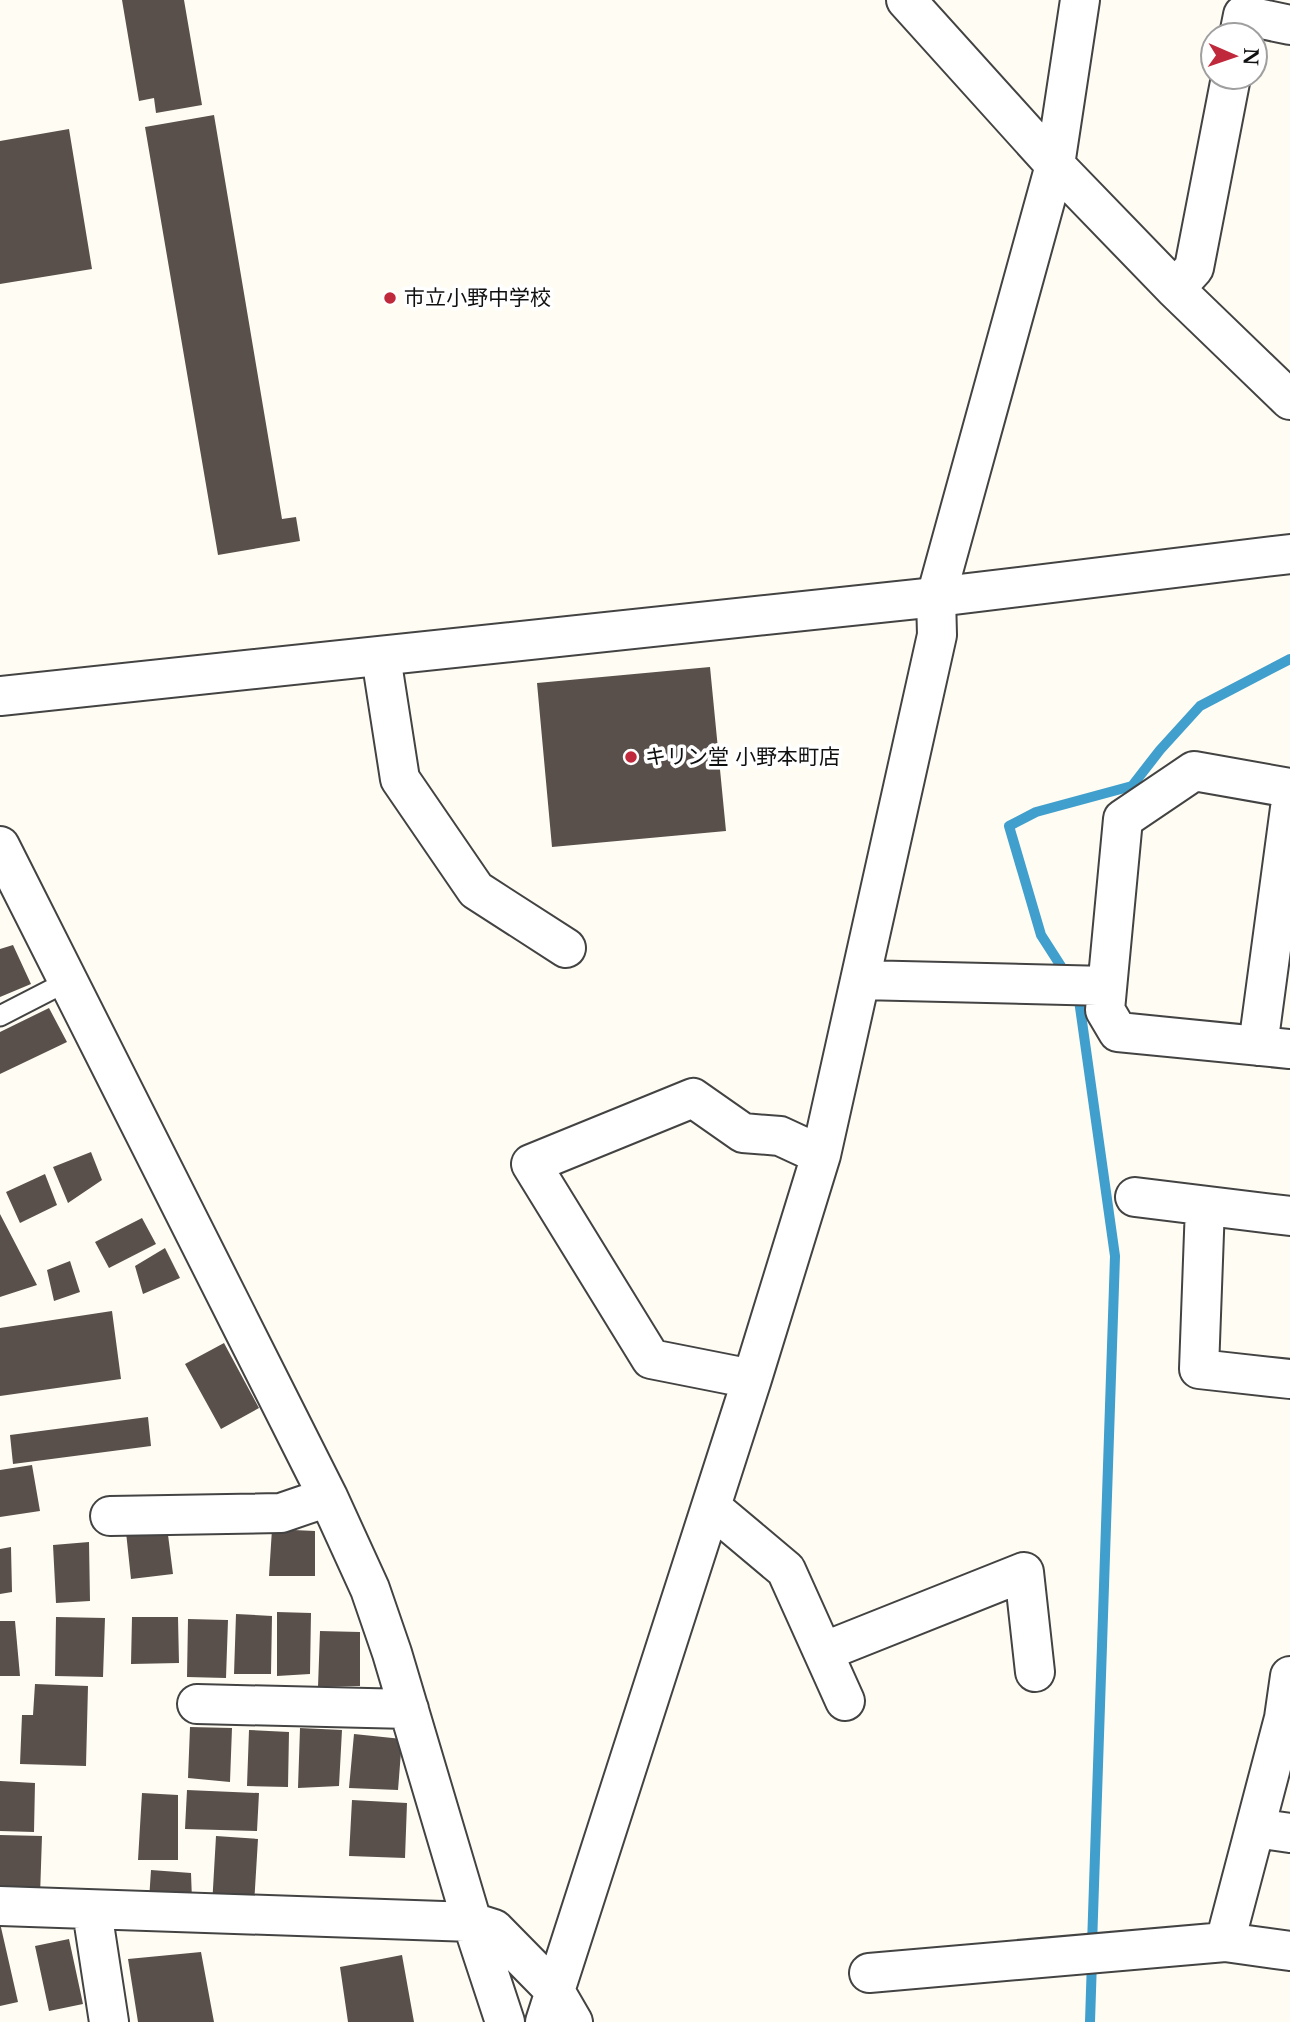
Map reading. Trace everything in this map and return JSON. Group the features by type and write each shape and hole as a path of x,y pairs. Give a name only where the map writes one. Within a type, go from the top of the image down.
{"street":[{"path":"906,0 1055,165 1175,289 1282,377"},
{"path":"558,2012 821,1155 937,635 936,597 1055,165 1080,0"},
{"path":"1241,21 1242,15 1290,25"},
{"path":"1175,289 1194,268 1228,91"},
{"path":"0,696 936,597 1290,554"},
{"path":"381,657 400,779 476,890 566,948"},
{"path":"1290,788 1194,771 1123,819 1105,1010 1118,1032 1274,1047 1290,808"},
{"path":"0,846 328,1497 370,1589 505,2022"},
{"path":"860,979 1107,986"},
{"path":"751,1379 651,1359 531,1164 694,1098 743,1133 780,1136 821,1155"},
{"path":"1135,1196 1290,1216"},
{"path":"1205,1206 1199,1369 1290,1379"},
{"path":"110,1516 281,1513 328,1497"},
{"path":"711,1507 786,1570 845,1701"},
{"path":"823,1652 1024,1572 1035,1672"},
{"path":"1225,1942 1273,1831 1290,1676"},
{"path":"197,1704 409,1709"},
{"path":"0,1906 472,1922 494,1929 558,2012"},
{"path":"92,1911 109,2022"},
{"path":"869,1973 1225,1942 1290,1951"}],"lane":[{"path":"0,1016 68,981"}],"building":[{"path":"122,0 184,0 202,105 156,113 154,98 139,101"},
{"path":"214,115 282,519 296,517 300,541 218,555 145,127"},
{"path":"69,129 92,269 0,284 0,141"},
{"name":"キリン堂 小野本町店","path":"710,667 726,831 552,847 537,683"},
{"path":"13,945 31,984 0,997 0,949"},
{"path":"49,1008 67,1042 0,1074 0,1032"},
{"path":"91,1152 102,1180 68,1203 53,1167"},
{"path":"45,1174 57,1205 20,1223 6,1192"},
{"path":"0,1214 37,1285 0,1297"},
{"path":"142,1218 156,1244 109,1268 95,1242"},
{"path":"165,1248 180,1278 143,1294 135,1266"},
{"path":"70,1261 80,1292 54,1301 47,1270"},
{"path":"112,1311 121,1379 0,1396 0,1328"},
{"path":"224,1343 259,1408 221,1429 185,1364"},
{"path":"148,1417 151,1446 13,1464 10,1435"},
{"path":"32,1465 40,1511 0,1517 0,1470"},
{"path":"167,1527 173,1574 131,1579 126,1532"},
{"path":"272,1529 315,1531 315,1576 269,1576"},
{"path":"89,1542 90,1601 56,1603 53,1545"},
{"path":"11,1547 12,1592 0,1594 0,1549"},
{"path":"277,1612 311,1613 310,1674 277,1676"},
{"path":"236,1614 272,1616 271,1674 234,1674"},
{"path":"56,1617 105,1618 103,1677 55,1676"},
{"path":"132,1617 178,1617 179,1663 131,1664"},
{"path":"188,1619 228,1620 226,1678 187,1677"},
{"path":"0,1621 15,1621 20,1676 0,1676"},
{"path":"320,1631 360,1632 360,1686 318,1687"},
{"path":"35,1684 88,1686 86,1766 20,1764 22,1715 33,1715"},
{"path":"190,1727 232,1728 230,1782 188,1778"},
{"path":"300,1728 342,1730 339,1786 298,1788"},
{"path":"249,1730 289,1732 288,1787 247,1786"},
{"path":"354,1734 402,1739 398,1790 349,1788"},
{"path":"0,1781 35,1783 34,1832 0,1831"},
{"path":"187,1790 259,1793 257,1831 185,1829"},
{"path":"142,1793 178,1795 178,1860 138,1860"},
{"path":"352,1800 407,1803 405,1858 349,1856"},
{"path":"0,1835 42,1836 40,1896 0,1895"},
{"path":"216,1836 258,1839 254,1905 212,1906"},
{"path":"151,1870 191,1873 192,1900 149,1900"},
{"path":"0,1923 18,2002 0,2006"},
{"path":"69,1939 83,2004 49,2011 35,1946"},
{"path":"201,1952 214,2022 138,2022 128,1959"},
{"path":"402,1955 414,2022 348,2022 340,1967"}],"waterway":[{"path":"1066,974 1041,935 1009,826 1036,812 1132,786 1200,706 1290,659"},
{"path":"1078,993 1115,1256 1092,1945"},
{"path":"1090,2022 1092,1960"}],"place":[{"name":"市立小野中学校","path":"390,298"},
{"name":"キリン堂 小野本町店","path":"631,757"}]}
